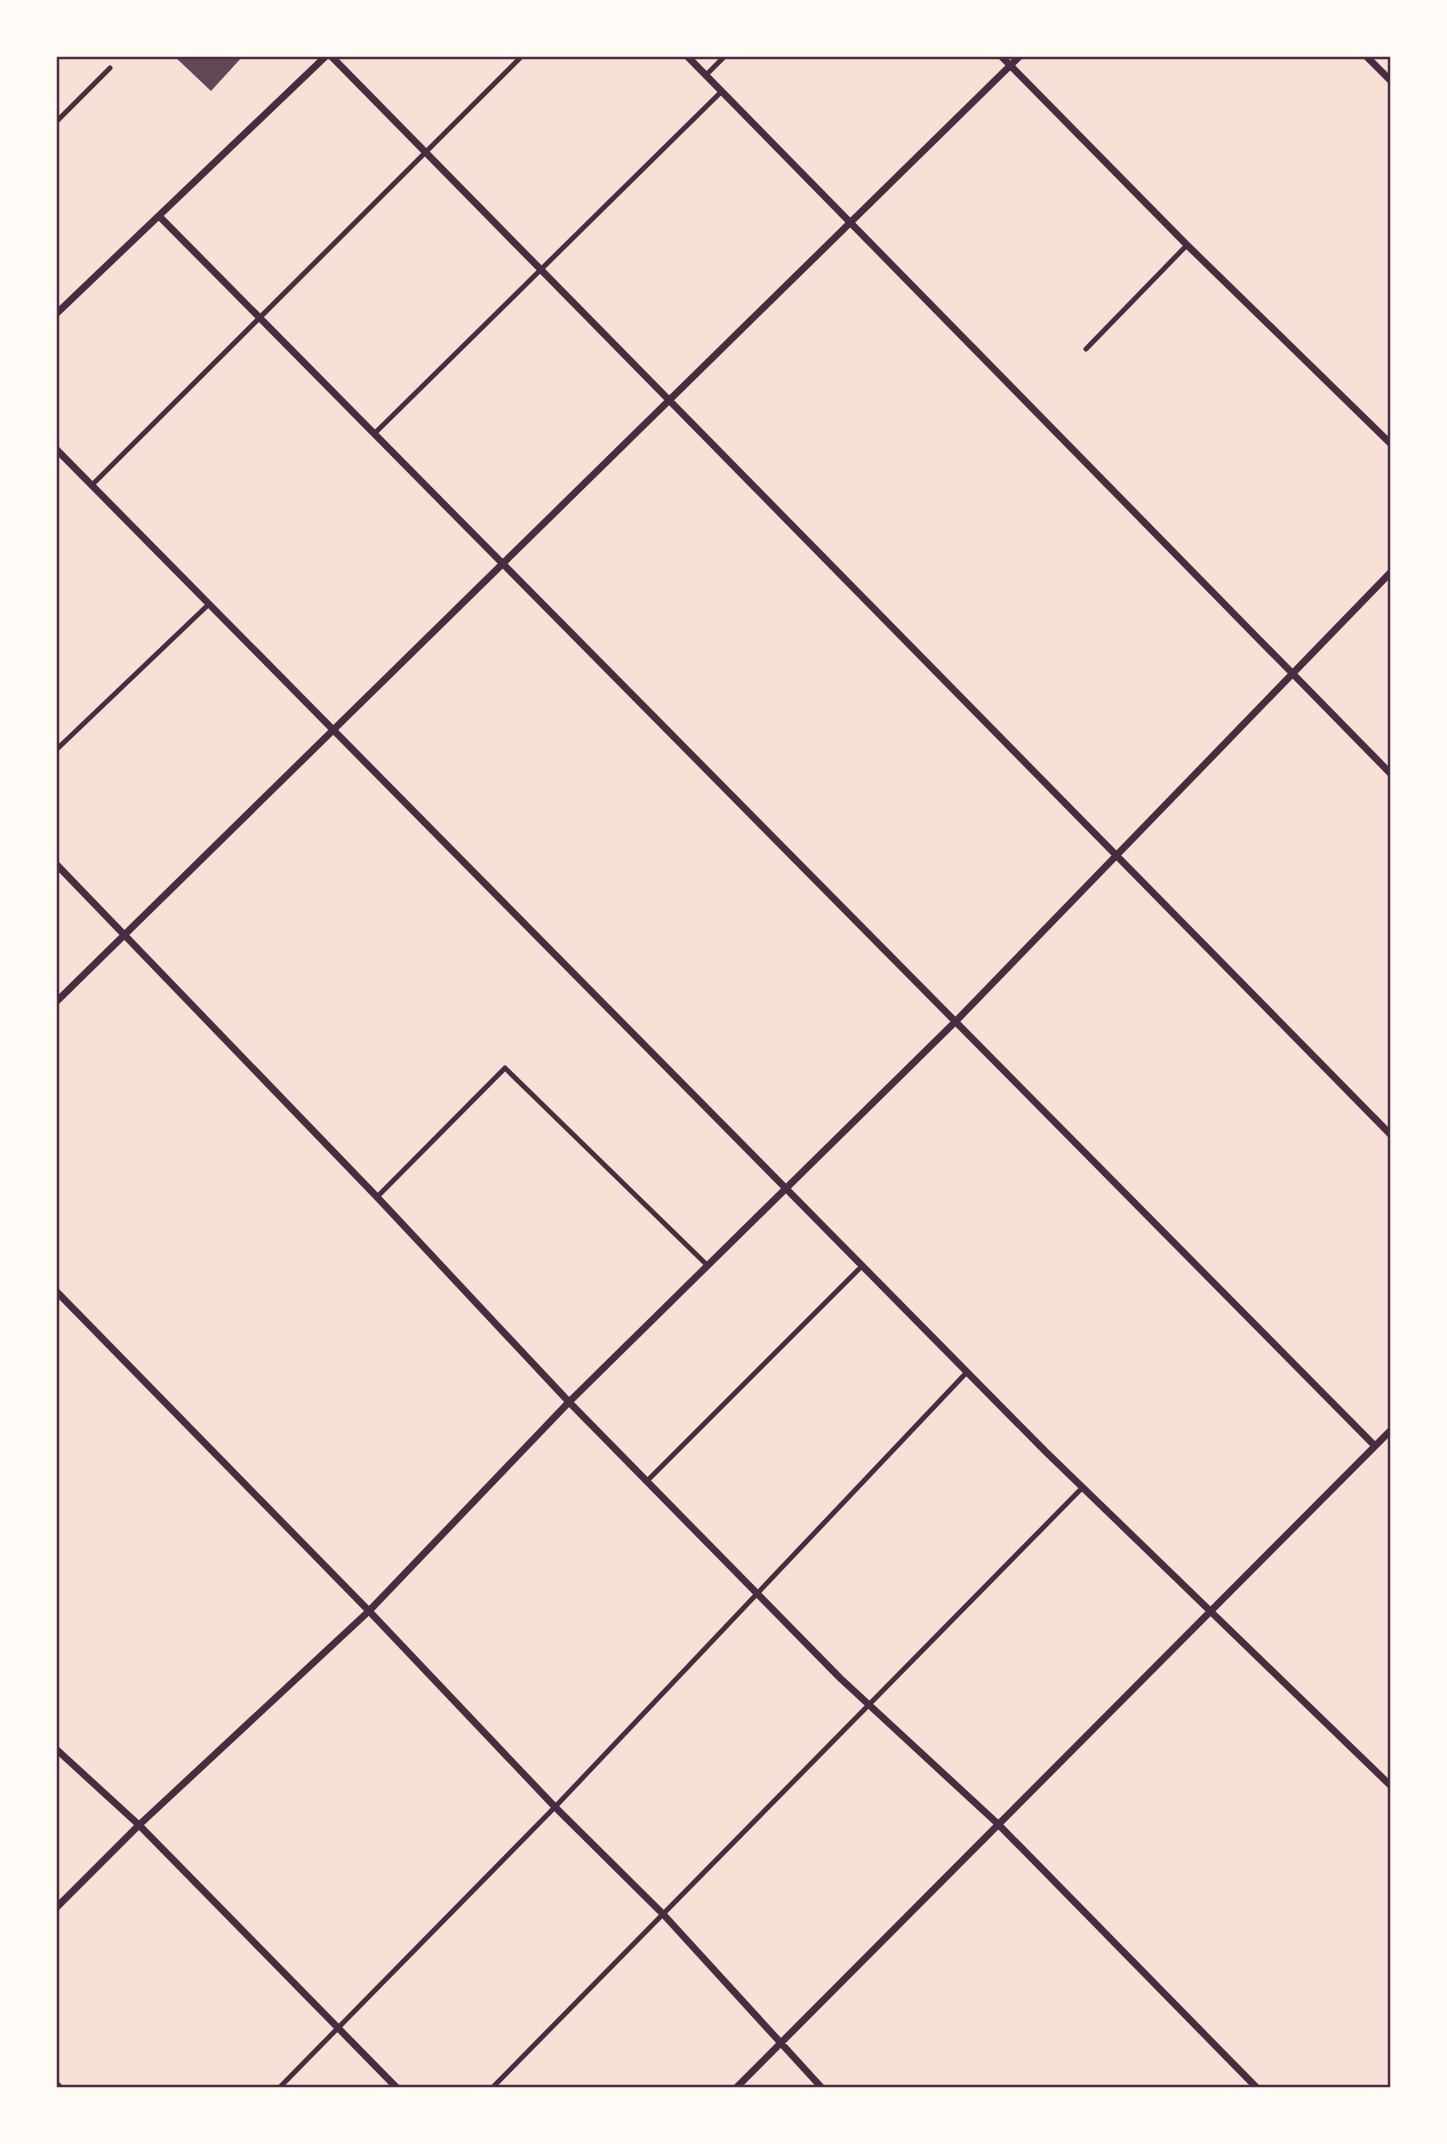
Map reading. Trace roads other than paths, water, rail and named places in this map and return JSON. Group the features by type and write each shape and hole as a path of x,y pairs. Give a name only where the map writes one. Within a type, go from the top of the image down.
{"street":[{"path":"56,314 328,56 671,399 1391,1135"},
{"path":"687,56 1391,774"},
{"path":"1001,56 1187,245 1391,444"},
{"path":"56,1002 1020,56"},
{"path":"1366,56 1388,78"},
{"path":"159,216 1376,1446"},
{"path":"56,449 783,1189 1045,1451 1391,1786"},
{"path":"56,1908 139,1825 369,1611 569,1402 956,1021 1391,572"},
{"path":"56,864 377,1197 569,1402 840,1678 998,1824 1257,2088"},
{"path":"56,1291 369,1611 555,1807 663,1914 822,2088"},
{"path":"736,2088 1391,1430"},
{"path":"56,1749 139,1825 397,2088"}],"lane":[{"path":"92,485 522,56"},
{"path":"706,75 725,56"},
{"path":"56,122 110,68"},
{"path":"375,433 722,91"},
{"path":"1086,349 1187,245"},
{"path":"56,750 209,604"},
{"path":"377,1197 505,1068 707,1265"},
{"path":"648,1480 862,1266"},
{"path":"279,2088 555,1807 967,1371"},
{"path":"492,2088 1083,1487"}]}
